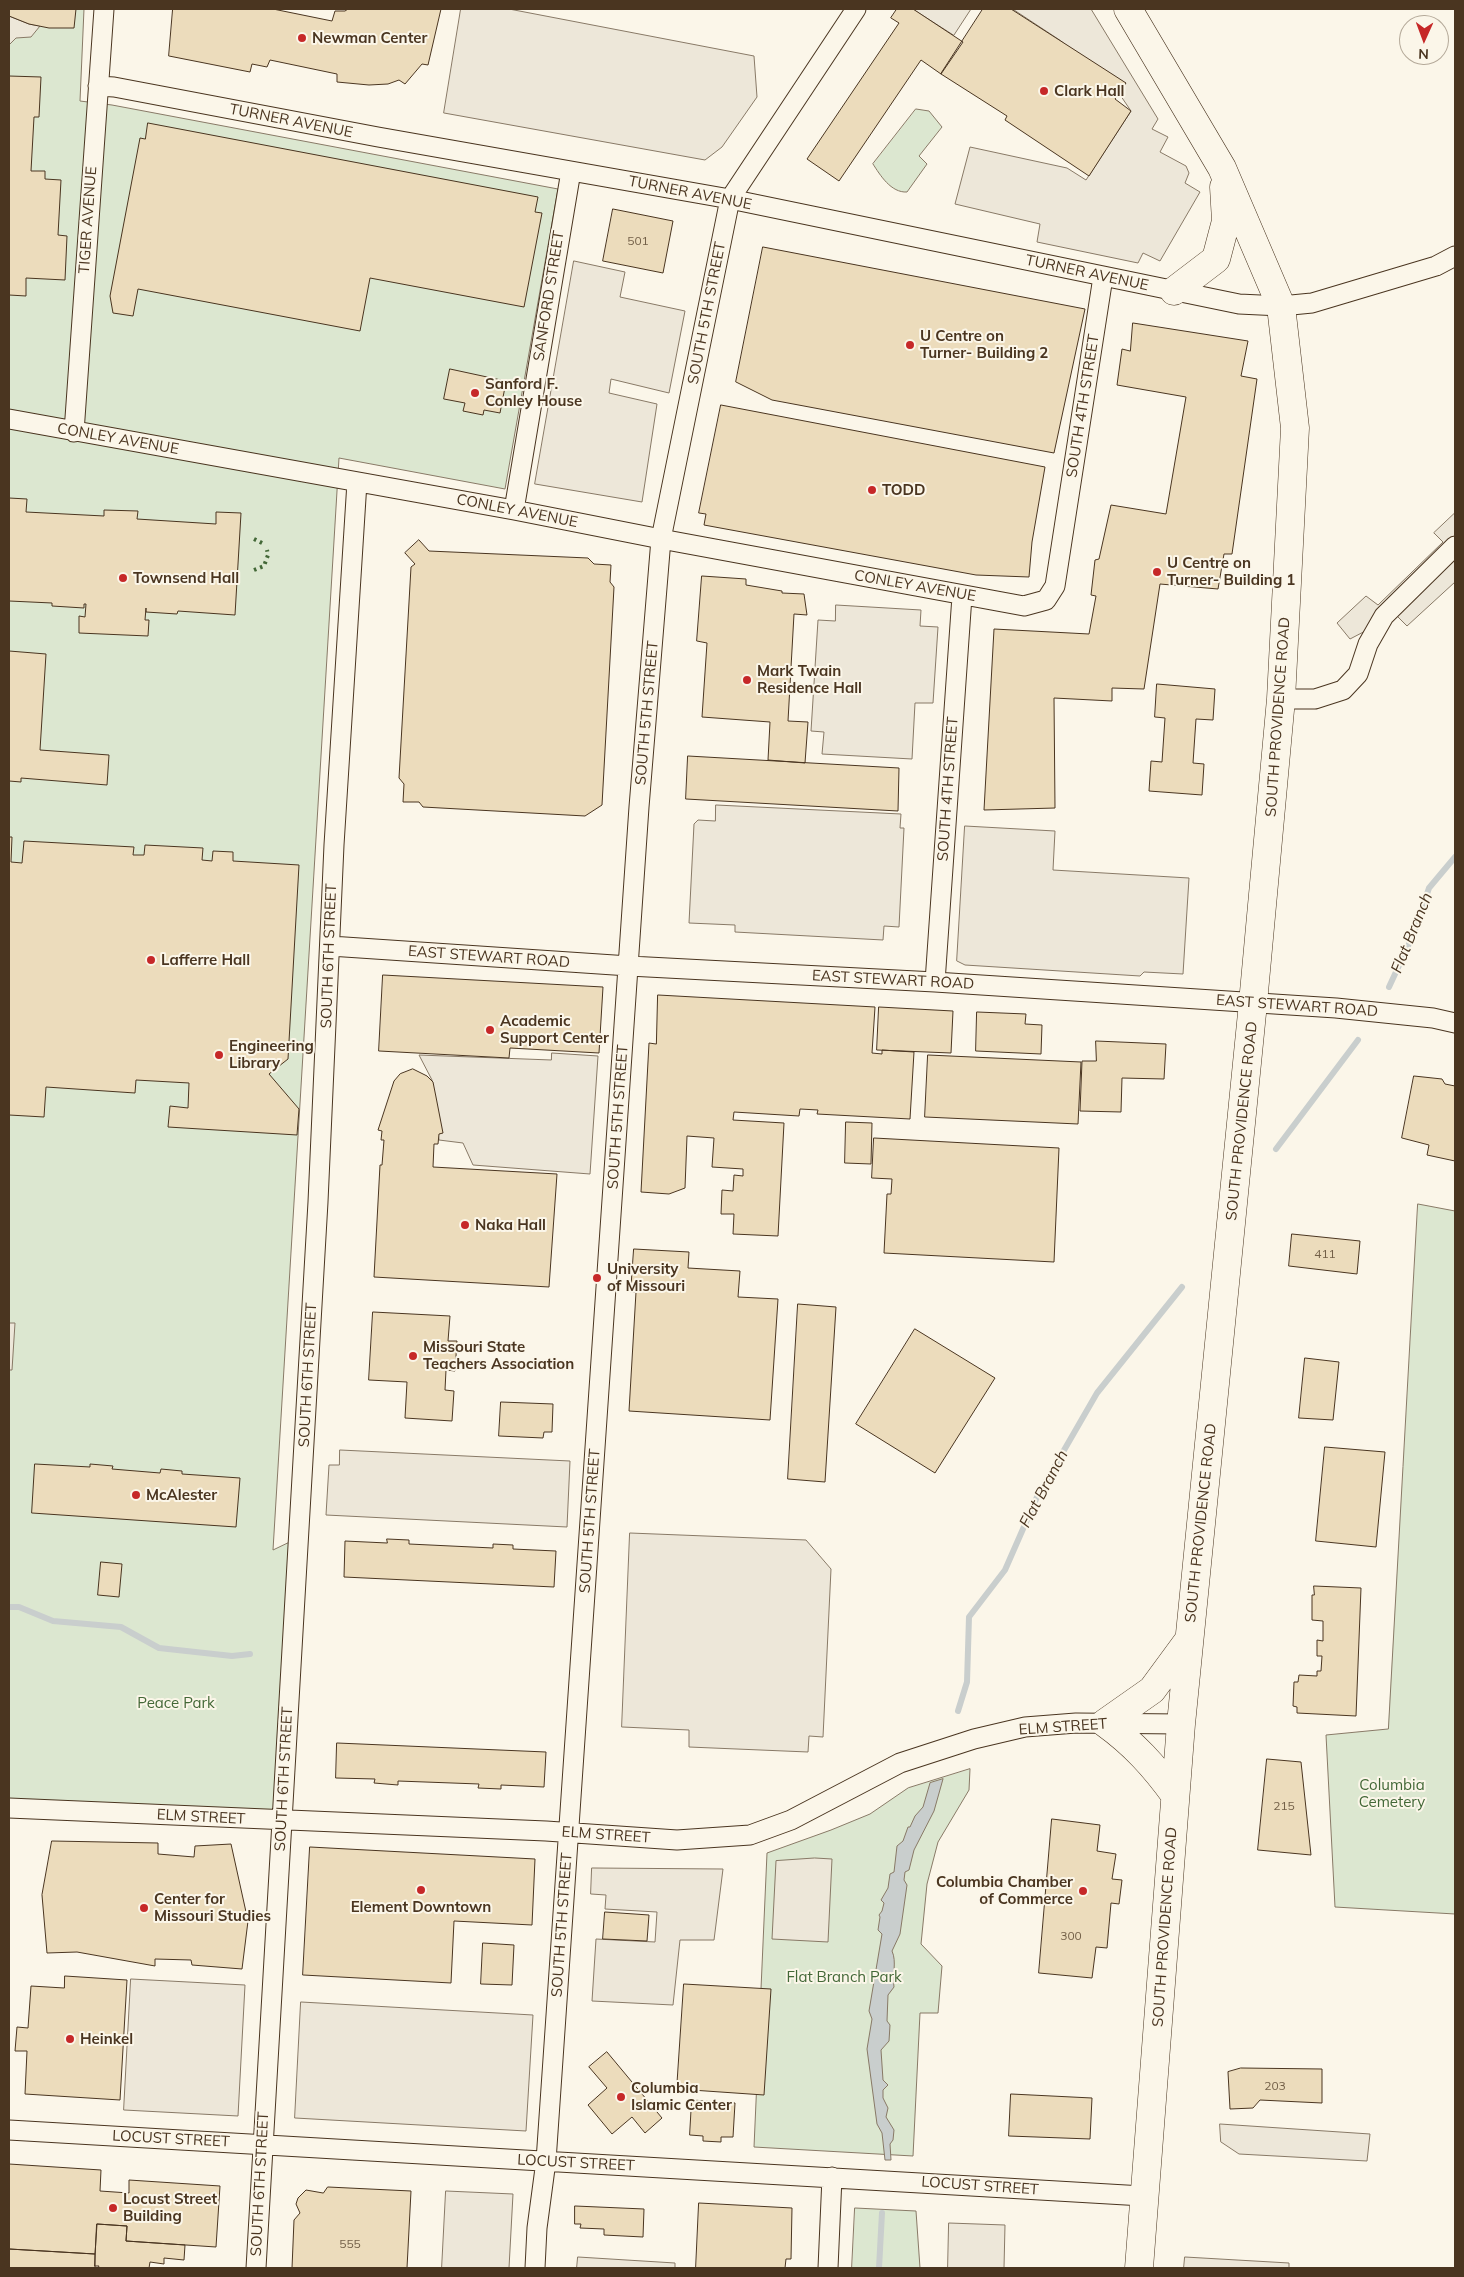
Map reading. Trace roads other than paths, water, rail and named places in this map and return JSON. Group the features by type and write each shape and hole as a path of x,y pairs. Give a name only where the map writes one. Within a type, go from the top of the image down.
{"main road":[{"name":"SOUTH PROVIDENCE ROAD","path":"1128,9 1222,168 1280,306 1295,428 1282,699 1181,1724 1138,2268"},
{"path":"1174,291 1216,259 1226,221 1222,168"},
{"path":"1175,1795 1159,1773 1128,1739 1105,1723 1152,1690 1189,1640"}],"street":[{"name":"TIGER AVENUE","path":"74,432 104,9"},
{"name":"SOUTH 5TH STREET","path":"535,2268 546,2161 629,966 661,539 730,199 856,9"},
{"name":"TURNER AVENUE","path":"98,86 114,87 378,137 730,199 1239,304 1280,306 1312,303 1436,266 1455,256"},
{"name":"SANFORD STREET","path":"514,510 570,171"},
{"name":"SOUTH 4TH STREET","path":"1024,606 1046,600 1055,586 1103,277"},
{"name":"CONLEY AVENUE","path":"9,419 514,510 962,596 1024,606"},
{"name":"SOUTH 6TH STREET","path":"256,2268 317,1212 334,845 357,482"},
{"path":"1282,699 1315,699 1343,690 1358,674 1368,644 1384,616 1455,546"},
{"name":"SOUTH 4TH STREET","path":"935,982 962,596"},
{"name":"EAST STEWART ROAD","path":"330,946 1364,1010 1433,1018 1455,1023"},
{"name":"ELM STREET","path":"9,1808 568,1832 677,1840 750,1835 791,1820 900,1762 974,1739 1025,1727 1076,1723 1181,1724"},
{"name":"LOCUST STREET","path":"9,2130 1143,2196"},
{"path":"828,2268 832,2177"}],"waterway":[{"name":"Flat Branch","path":"1389,987 1414,933 1429,888 1455,857"},
{"name":"Flat Branch","path":"1276,1149 1358,1040"},
{"name":"Flat Branch","path":"958,1711 967,1682 969,1617 1005,1570 1037,1497 1097,1393 1182,1287"},
{"path":"9,1607 19,1607 53,1621 121,1627 159,1648 232,1656 250,1654"},
{"name":"Flat Branch","path":"879,2268 882,2213"}],"place":[{"name":"Newman Center","path":"302,38"},
{"name":"Clark Hall","path":"1044,91"},
{"name":"U Centre on Turner- Building 2","path":"910,345"},
{"name":"Sanford F. Conley House","path":"475,393"},
{"name":"TODD","path":"872,490"},
{"name":"U Centre on Turner- Building 1","path":"1157,572"},
{"name":"Townsend Hall","path":"123,578"},
{"name":"Mark Twain Residence Hall","path":"747,680"},
{"name":"Lafferre Hall","path":"151,960"},
{"name":"Academic Support Center","path":"490,1030"},
{"name":"Engineering Library","path":"219,1055"},
{"name":"Naka Hall","path":"465,1225"},
{"name":"University of Missouri","path":"597,1278"},
{"name":"Missouri State Teachers Association","path":"413,1356"},
{"name":"McAlester","path":"136,1495"},
{"name":"Element Downtown","path":"421,1890"},
{"name":"Columbia Chamber of Commerce","path":"1083,1891"},
{"name":"Center for Missouri Studies","path":"144,1908"},
{"name":"Heinkel","path":"70,2039"},
{"name":"Columbia Islamic Center","path":"621,2097"},
{"name":"Locust Street Building","path":"113,2208"}],"park label":[{"name":"Peace Park","path":"176,1703"},
{"name":"Columbia Cemetery","path":"1392,1794"},
{"name":"Flat Branch Park","path":"844,1977"}]}
